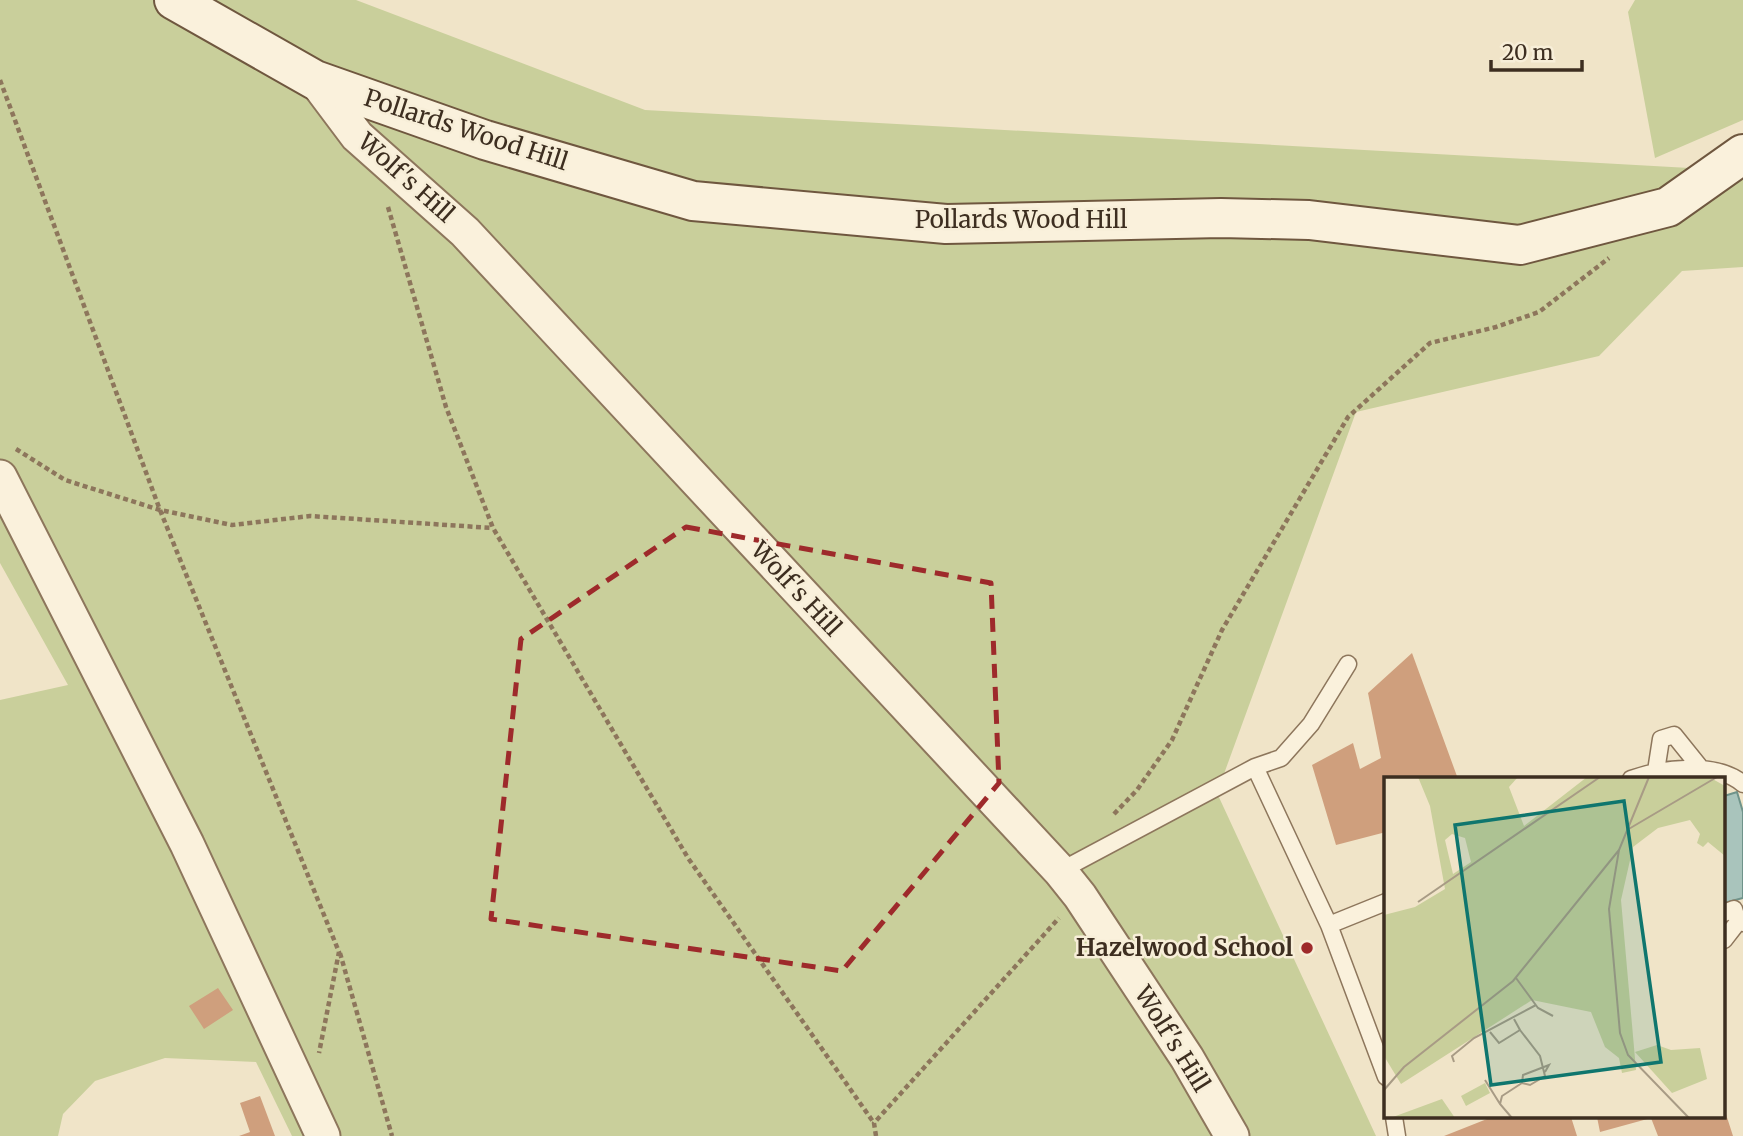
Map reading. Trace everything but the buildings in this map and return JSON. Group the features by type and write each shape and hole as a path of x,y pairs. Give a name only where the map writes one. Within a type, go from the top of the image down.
{"street":[{"name":"Pollards Wood Hill","path":"183,3 315,79 485,139 692,201 946,224 1221,218 1309,220 1520,245 1668,207 1743,154"},
{"name":"Wolf's Hill","path":"315,79 358,136 465,232 1070,884 1187,1058 1232,1136"},
{"path":"6,462 323,1136"}],"lane":[{"path":"1070,884 1255,767 1281,758 1311,724 1348,664"},
{"path":"1703,771 1674,735 1661,740 1658,775 1703,771 1733,775 1743,784"},
{"path":"1255,767 1329,925 1384,1072"},
{"path":"1329,925 1384,903"},
{"path":"1726,912 1734,909 1741,922 1726,938"},
{"path":"1394,1118 1397,1136"}],"path":[{"path":"0,80 160,510 339,952 392,1136"},
{"path":"385,200 446,407 493,528 688,858 874,1123 876,1136"},
{"path":"1111,817 1137,790 1172,740 1222,630 1348,418 1430,343 1496,327 1539,312 1583,281"},
{"path":"6,462 22,450 65,480 160,510 232,525 310,516 493,528"},
{"path":"874,1123 1070,884"},
{"path":"319,1054 339,952"}],"highlighted area":[{"path":"686,527 991,583 999,783 842,971 491,919 521,639"}],"green space":[{"path":"0,0 356,0 645,110 1743,171 1743,267 1682,271 1599,356 1356,412 1217,793 1376,1136 292,1136 256,1062 165,1058 95,1081 63,1114 58,1136 0,1136 0,700 68,685 0,563"},
{"path":"1635,0 1743,0 1743,120 1655,158 1628,12"}],"water":[{"path":"1737,792 1743,812 1743,898 1726,902 1726,795"}],"place":[{"name":"Hazelwood School","path":"1307,948"}]}
